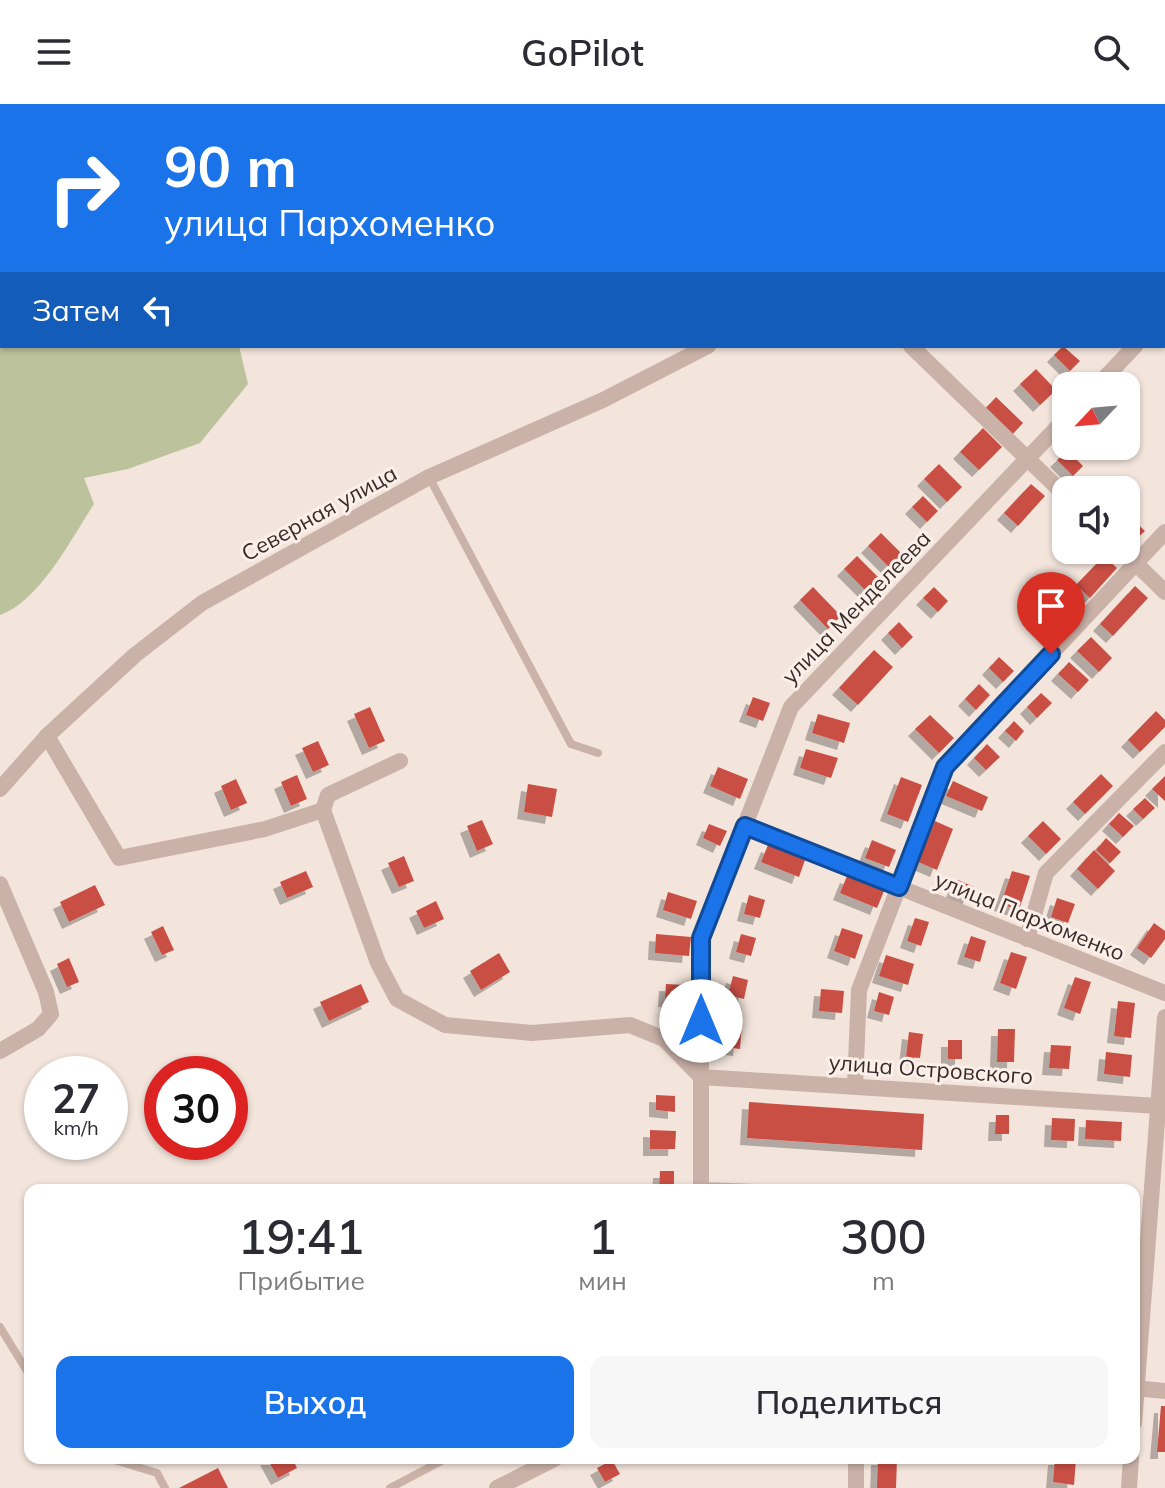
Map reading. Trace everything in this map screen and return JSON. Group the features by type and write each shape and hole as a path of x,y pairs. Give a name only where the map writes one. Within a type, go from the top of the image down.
{"street":[{"name":"Северная улица","path":"0,789 47,736 135,655 202,603 429,477 603,400 704,348"},
{"path":"913,348 1052,483"},
{"path":"1110,372 1133,348"},
{"name":"улица Менделеева","path":"701,1184 701,938 791,707 1052,433"},
{"path":"1140,559 1165,532"},
{"path":"855,1086 859,990 945,767 1135,564"},
{"path":"1137,564 1165,592"},
{"path":"47,736 119,858 265,829 323,810"},
{"path":"1027,939 1046,873 1165,752"},
{"path":"400,761 328,795 323,810 378,963 397,999 445,1025 532,1033 630,1025 664,1039 701,1077"},
{"name":"улица Пархоменко","path":"745,826 1165,993"},
{"path":"0,884 46,992 51,1014 38,1029 0,1051"},
{"path":"1140,1327 1165,1017"},
{"name":"улица Островского","path":"701,1077 1158,1106"},
{"path":"1140,1388 1165,1391"},
{"path":"497,1488 515,1484 534,1464"},
{"path":"856,1464 856,1488"},
{"path":"1129,1488 1131,1464"}],"lane":[{"path":"429,477 571,744 598,753"},
{"path":"0,1327 24,1366"},
{"path":"128,1464 157,1473 165,1488"},
{"path":"390,1488 436,1464"}],"green space":[{"path":"0,348 239,348 248,384 200,443 128,469 84,478 94,504 41,583 15,608 0,615"}],"building":[{"path":"1065,348 1080,361 1070,371 1054,355"},
{"path":"1036,369 1052,386 1052,394 1040,405 1020,384"},
{"path":"996,397 1023,423 1012,435 985,409"},
{"path":"983,428 1002,447 979,470 960,452"},
{"path":"1057,460 1077,460 1083,466 1073,476"},
{"path":"939,464 962,487 947,502 924,479"},
{"path":"1031,484 1045,496 1018,526 1004,513"},
{"path":"923,496 938,511 927,522 912,507"},
{"path":"881,533 904,556 891,569 868,546"},
{"path":"857,556 879,578 866,591 844,569"},
{"path":"1096,564 1113,564 1117,568 1090,598 1076,585"},
{"path":"1135,586 1148,598 1113,636 1100,624"},
{"path":"813,587 841,616 828,629 800,600"},
{"path":"934,587 948,601 938,612 923,598"},
{"path":"1051,605 1062,616 1048,631 1037,620"},
{"path":"899,622 913,637 902,648 888,633"},
{"path":"1091,637 1112,658 1099,672 1077,651"},
{"path":"874,650 893,667 858,705 839,688"},
{"path":"999,657 1014,671 1003,682 989,668"},
{"path":"1069,662 1089,680 1078,692 1058,674"},
{"path":"979,684 990,695 976,710 965,699"},
{"path":"1041,693 1052,703 1037,718 1027,707"},
{"path":"753,697 770,703 763,721 746,715"},
{"path":"370,707 385,741 369,748 354,714"},
{"path":"1156,711 1165,720 1165,727 1140,752 1128,740"},
{"path":"818,714 850,723 844,743 812,733"},
{"path":"930,715 954,738 939,753 915,729"},
{"path":"1014,721 1024,731 1016,741 1005,731"},
{"path":"318,741 329,765 313,772 302,748"},
{"path":"987,744 1000,757 986,770 974,758"},
{"path":"806,749 838,758 831,778 800,768"},
{"path":"718,767 748,779 740,799 710,786"},
{"path":"1101,774 1113,786 1085,814 1073,802"},
{"path":"297,775 307,799 291,806 281,782"},
{"path":"1165,776 1165,801 1152,789"},
{"path":"901,777 922,785 908,822 887,814"},
{"path":"236,779 247,803 231,810 221,786"},
{"path":"953,781 988,797 982,811 946,796"},
{"path":"528,784 557,789 552,817 524,812"},
{"path":"1145,798 1155,808 1143,819 1133,809"},
{"path":"1119,813 1134,826 1123,837 1109,824"},
{"path":"482,820 493,844 477,851 467,826"},
{"path":"935,821 953,829 937,870 918,862"},
{"path":"1043,821 1061,839 1046,854 1028,836"},
{"path":"709,824 727,831 720,846 703,838"},
{"path":"1106,838 1121,852 1110,863 1096,850"},
{"path":"872,840 896,850 889,867 865,858"},
{"path":"768,845 805,860 799,877 761,862"},
{"path":"1094,850 1115,871 1098,889 1077,869"},
{"path":"404,856 414,881 399,887 388,863"},
{"path":"306,871 313,887 287,898 280,882"},
{"path":"1012,871 1030,876 1019,910 1001,904"},
{"path":"847,876 884,891 877,908 840,893"},
{"path":"958,880 974,887 968,901 952,893"},
{"path":"95,885 105,905 69,922 60,902"},
{"path":"668,892 697,901 691,919 663,910"},
{"path":"749,895 765,900 760,918 744,914"},
{"path":"1057,898 1075,904 1068,923 1051,917"},
{"path":"436,901 444,919 424,928 416,911"},
{"path":"915,918 929,922 921,946 907,941"},
{"path":"1154,923 1165,931 1165,939 1151,958 1137,948"},
{"path":"163,926 174,950 162,955 151,932"},
{"path":"842,928 863,935 855,959 834,951"},
{"path":"656,934 691,937 689,956 655,953"},
{"path":"741,934 756,938 751,956 736,952"},
{"path":"971,936 986,941 980,962 964,957"},
{"path":"1011,952 1027,957 1016,989 1000,983"},
{"path":"499,953 510,972 481,990 470,971"},
{"path":"886,955 914,964 908,985 879,976"},
{"path":"69,958 79,982 67,987 57,964"},
{"path":"733,976 748,980 744,999 728,995"},
{"path":"1075,977 1091,982 1080,1014 1064,1008"},
{"path":"361,984 369,1002 329,1021 320,1002"},
{"path":"666,984 685,985 684,1001 665,1000"},
{"path":"821,989 844,991 842,1013 819,1011"},
{"path":"879,992 894,997 889,1015 874,1011"},
{"path":"1118,1001 1135,1003 1131,1038 1114,1036"},
{"path":"728,1023 742,1024 740,1049 725,1047"},
{"path":"998,1029 1015,1029 1014,1062 997,1062"},
{"path":"909,1032 923,1034 920,1058 906,1057"},
{"path":"948,1040 962,1040 962,1059 948,1059"},
{"path":"1051,1045 1071,1046 1069,1069 1049,1068"},
{"path":"1106,1052 1132,1055 1130,1077 1104,1074"},
{"path":"656,1095 675,1096 675,1112 656,1110"},
{"path":"749,1102 924,1114 922,1150 747,1138"},
{"path":"996,1115 1009,1115 1009,1134 995,1134"},
{"path":"1052,1118 1075,1119 1074,1141 1051,1140"},
{"path":"1086,1120 1122,1122 1121,1141 1085,1139"},
{"path":"650,1130 676,1131 675,1149 650,1149"},
{"path":"660,1171 674,1171 674,1184 659,1184"},
{"path":"1161,1406 1165,1406 1165,1452 1157,1452"},
{"path":"270,1464 295,1464 297,1468 278,1478"},
{"path":"614,1464 620,1474 605,1482 597,1468"},
{"path":"878,1464 897,1464 896,1488 877,1488"},
{"path":"1054,1464 1076,1464 1074,1485 1053,1482"},
{"path":"218,1468 228,1488 179,1488"}],"route":[{"path":"701,1021 701,938 745,826 899,887 945,767 1051,654"}]}
